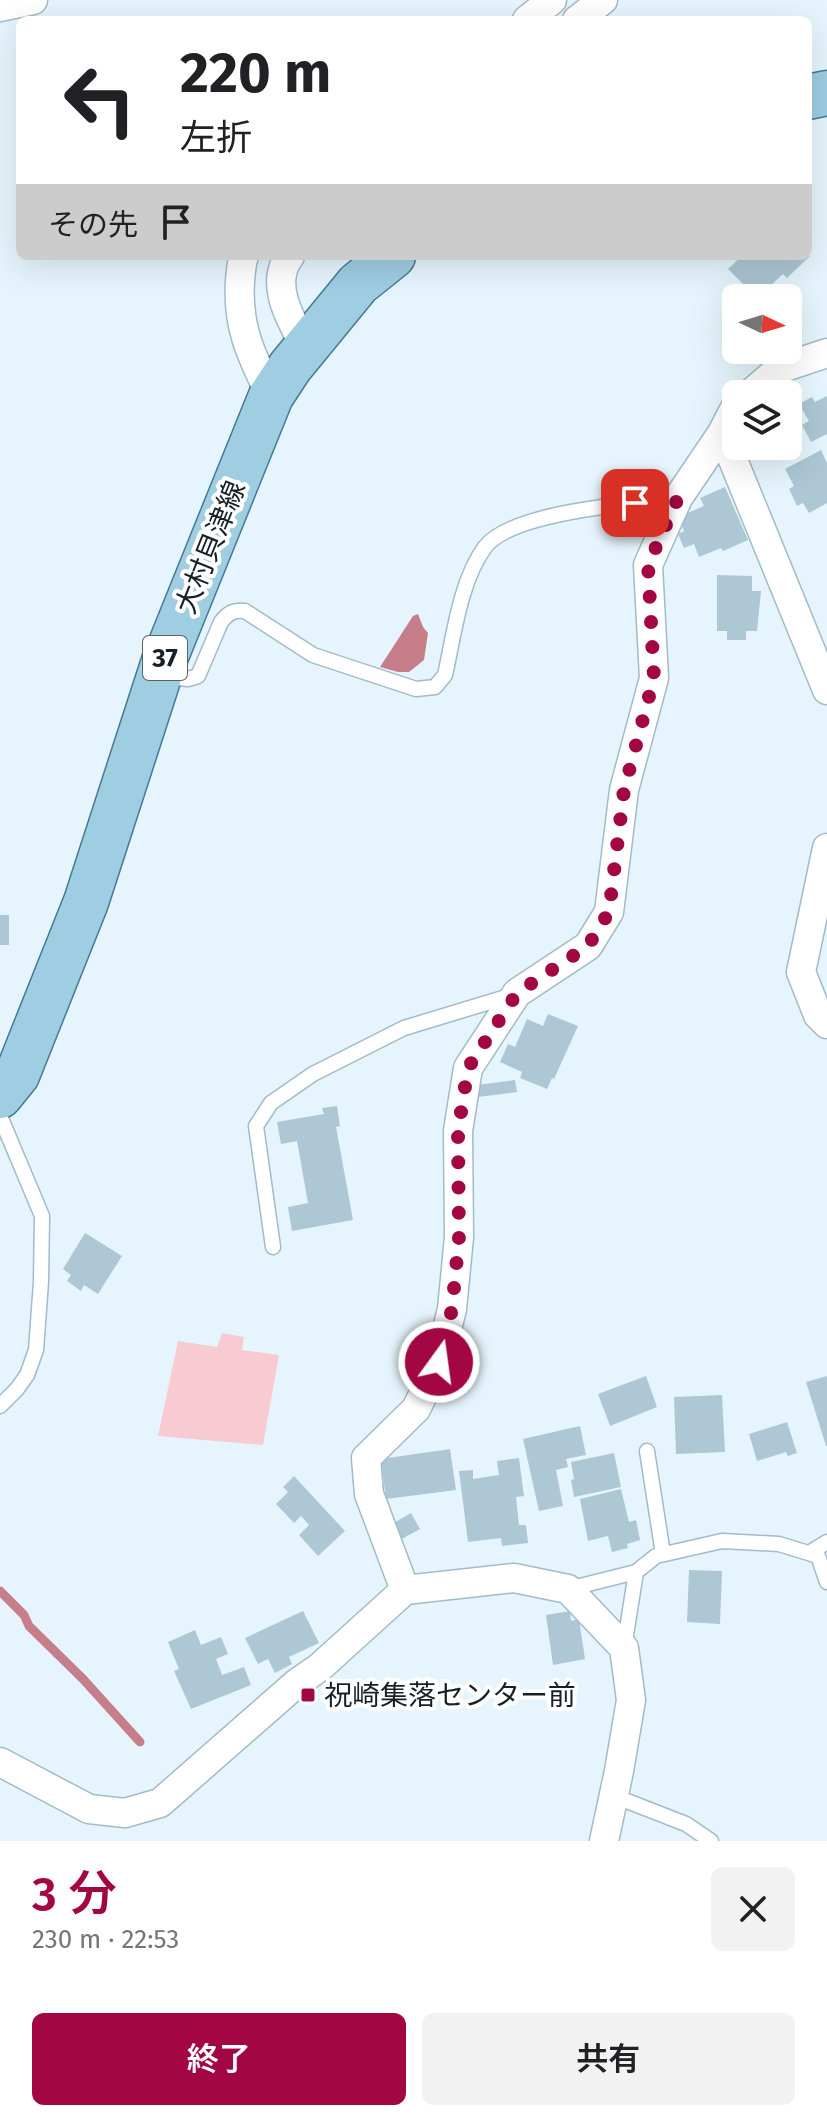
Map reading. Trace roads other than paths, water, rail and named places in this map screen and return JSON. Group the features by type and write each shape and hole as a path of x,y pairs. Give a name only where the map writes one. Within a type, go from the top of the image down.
{"main road":[{"name":"大村貝津線","path":"0,1096 17,1075 86,902 159,676 271,396 290,367 358,284 388,260"}],"street":[{"path":"0,7 33,0"},
{"path":"532,16 552,0"},
{"path":"582,16 603,0"},
{"path":"242,260 240,319 249,351 271,396"},
{"path":"287,260 281,283 284,301 306,348"},
{"path":"766,380 779,369 827,353"},
{"path":"405,1590 369,1494 366,1458 416,1409 439,1362 452,1309 458,1252 458,1131 468,1068 517,993 588,946 609,912 624,790 654,678 648,565 678,498 722,433"},
{"path":"733,460 827,690"},
{"path":"827,848 801,972 818,1015 827,1024"},
{"path":"0,1762 89,1809 125,1813 160,1803 405,1590 514,1578 568,1589 624,1648 631,1700 604,1841"}],"lane":[{"path":"159,676 188,679 198,676 221,622 234,610 245,611 313,655 416,689 435,687 445,675 469,576 486,545 513,527 547,516 678,498"},
{"path":"273,1247 256,1126 271,1103 313,1074 404,1028 517,993"},
{"path":"0,1116 42,1216 36,1350 27,1375 0,1406"},
{"path":"647,1451 663,1554"},
{"path":"568,1589 636,1572 656,1556 722,1541 779,1544 818,1556 827,1582"},
{"path":"809,1553 827,1542"},
{"path":"624,1648 636,1572"},
{"path":"614,1796 686,1824 711,1841"}],"waterway":[{"path":"0,1591 24,1615 29,1626 140,1742"}],"place":[{"name":"祝崎集落センター前","path":"308,1695"}]}
